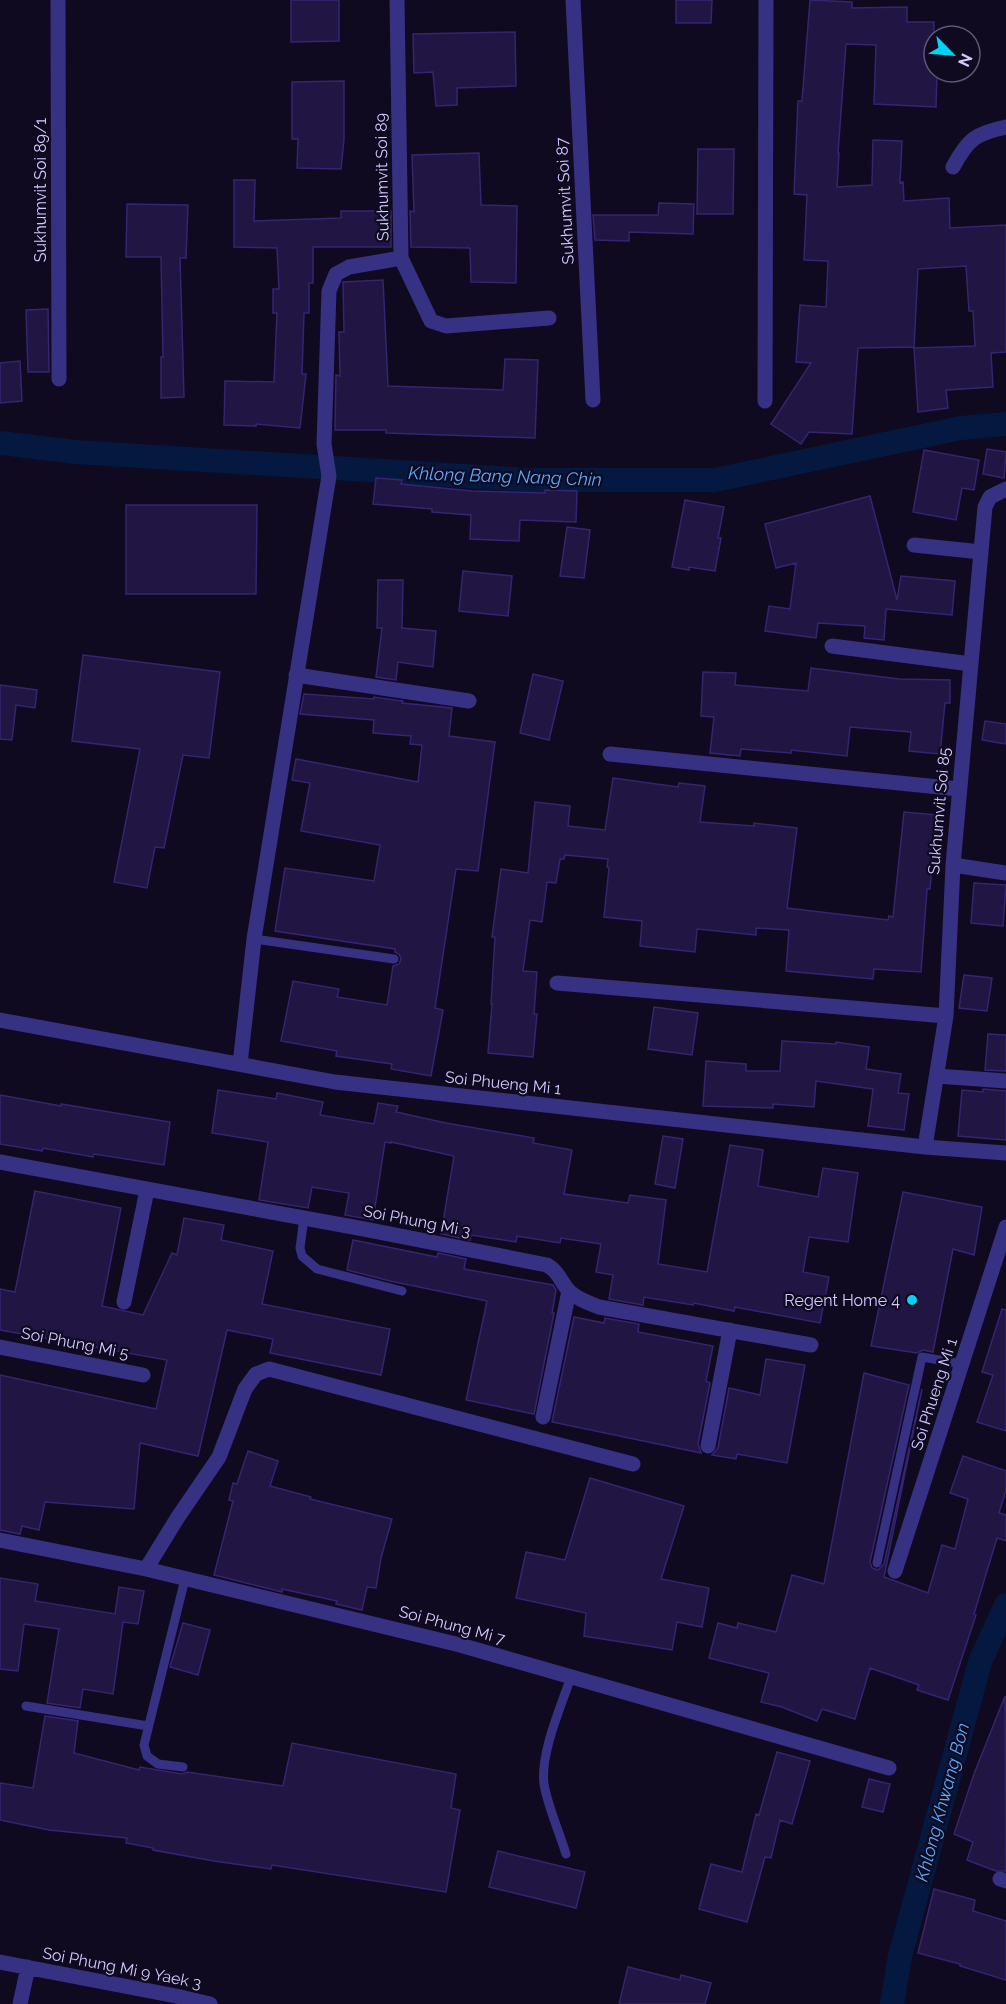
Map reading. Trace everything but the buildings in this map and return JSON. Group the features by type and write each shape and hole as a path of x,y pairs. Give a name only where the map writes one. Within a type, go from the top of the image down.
{"street":[{"name":"Sukhumvit Soi 89/1","path":"58,0 59,379"},
{"name":"Sukhumvit Soi 89","path":"296,675 328,476 324,444 329,291 336,274 349,267 401,258 397,0"},
{"name":"Sukhumvit Soi 87","path":"573,0 593,400"},
{"path":"765,401 766,0"},
{"path":"953,167 971,140 986,131 1006,127"},
{"path":"401,258 431,321 446,326 549,318"},
{"name":"Sukhumvit Soi 85","path":"925,1147 946,1016 953,865 985,507 990,497 1006,489"},
{"path":"914,544 981,552"},
{"path":"832,646 970,664"},
{"path":"240,1064 254,939 296,675 470,701"},
{"path":"610,754 959,789"},
{"path":"953,865 1006,873"},
{"path":"556,983 946,1016"},
{"name":"Soi Phueng Mi 1","path":"0,1020 335,1082 925,1147 1006,1153"},
{"path":"937,1076 1006,1081"},
{"name":"Soi Phung Mi 3","path":"0,1162 547,1265 556,1271 569,1291 582,1300 599,1307 811,1345"},
{"path":"124,1302 147,1190"},
{"name":"Soi Phueng Mi 1","path":"895,1571 1006,1227"},
{"path":"543,1417 569,1291"},
{"path":"708,1446 730,1330"},
{"name":"Soi Phung Mi 5","path":"0,1347 143,1375"},
{"path":"146,1569 219,1457 245,1389 256,1374 269,1369 633,1464"},
{"name":"Soi Phung Mi 7","path":"0,1540 146,1569 460,1645 889,1768"},
{"name":"Soi Phung Mi 9 Yaek 3","path":"0,1962 210,2004"},
{"name":"Soi Phung Mi 9 Yaek 3","path":"20,2004 28,1967"}],"lane":[{"path":"254,939 394,959"},
{"path":"304,1218 300,1248 302,1256 317,1269 402,1291"},
{"path":"877,1563 922,1357 963,1364"},
{"path":"183,1767 158,1764 147,1756 144,1745 185,1579"},
{"path":"566,1854 544,1783 546,1757 571,1677"},
{"path":"26,1706 148,1726"}],"waterway":[{"name":"Khlong Bang Nang Chin","path":"0,443 76,452 528,480 715,480 961,428 1006,424"},
{"name":"Khlong Khwang Bon","path":"892,2004 900,1956 980,1662 1006,1605"}],"place":[{"name":"Regent Home 4","path":"912,1300"}]}
